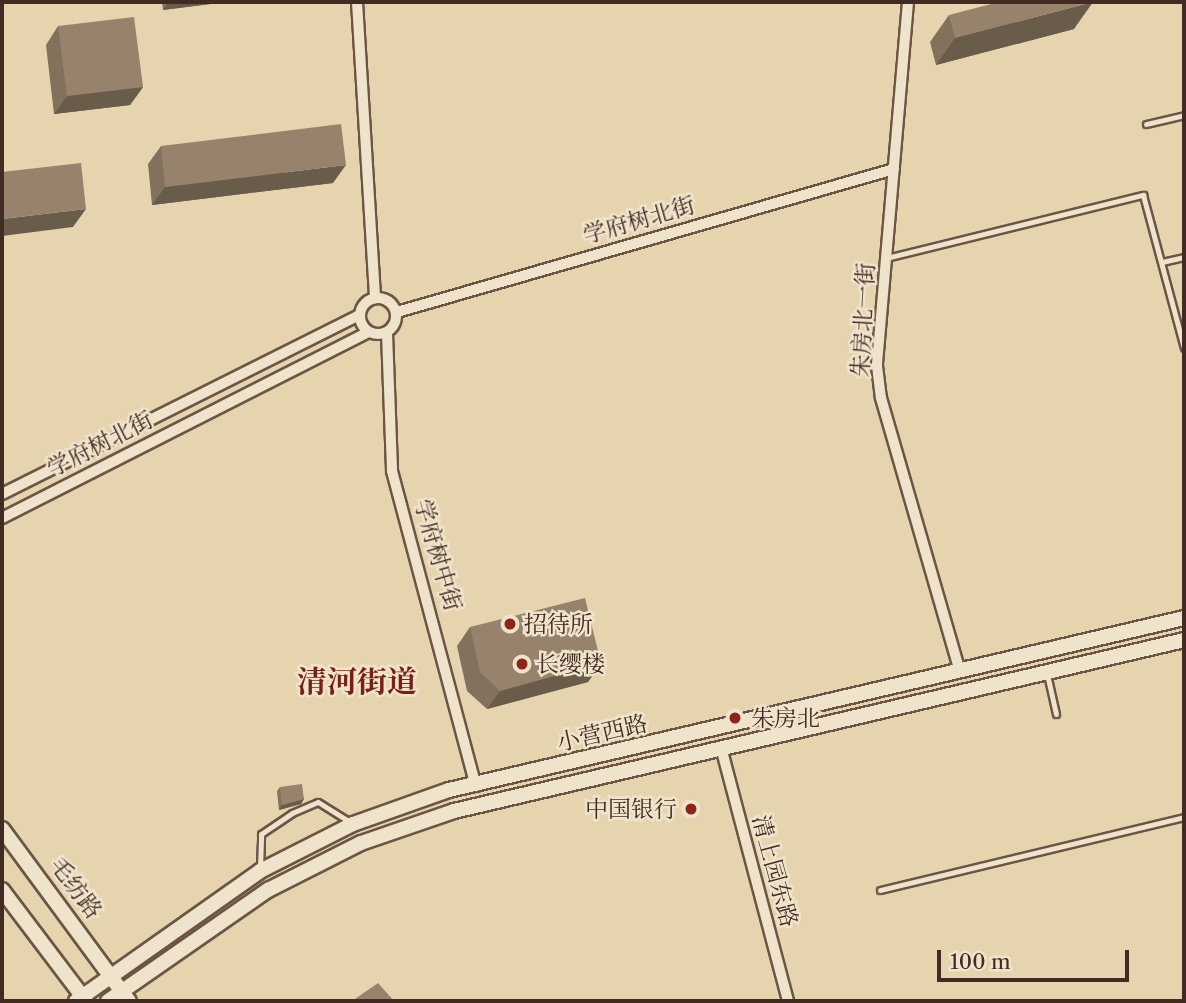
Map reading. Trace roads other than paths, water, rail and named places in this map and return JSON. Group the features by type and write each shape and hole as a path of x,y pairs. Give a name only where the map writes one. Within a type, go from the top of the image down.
{"main road":[{"name":"小营西路","path":"81,1000 112,975 260,871 352,824 449,790 476,786 1184,618"},
{"name":"小营西路","path":"108,1001 126,996 268,890 361,843 454,811 722,751 1184,640"},
{"name":"毛纺路","path":"2,829 126,996"},
{"path":"2,890 81,1000"}],"street":[{"path":"357,2 375,298"},
{"name":"朱房北一街","path":"908,2 877,366 881,398 960,672"},
{"name":"学府树北街","path":"397,312 894,169"},
{"path":"375,298 391,303 397,312 396,324 387,333 368,332 360,315 367,302 375,298"},
{"name":"学府树北街","path":"2,494 360,315"},
{"name":"学府树北街","path":"2,518 368,332"},
{"name":"学府树中街","path":"387,333 392,471 476,786"},
{"name":"清上园东路","path":"722,751 788,1001"}],"lane":[{"path":"1146,124 1184,116"},
{"path":"886,257 1143,195 1184,348"},
{"path":"1162,262 1184,257"},
{"path":"1046,674 1056,714"},
{"path":"260,871 261,835 292,813 318,802 352,824"},
{"path":"880,890 1184,817"}],"place":[{"name":"招待所","path":"510,624"},
{"name":"长缨楼","path":"522,664"},
{"name":"朱房北","path":"735,718"},
{"name":"中国银行","path":"691,809"}],"district":[{"name":"清河街道","path":"357,682"}]}
